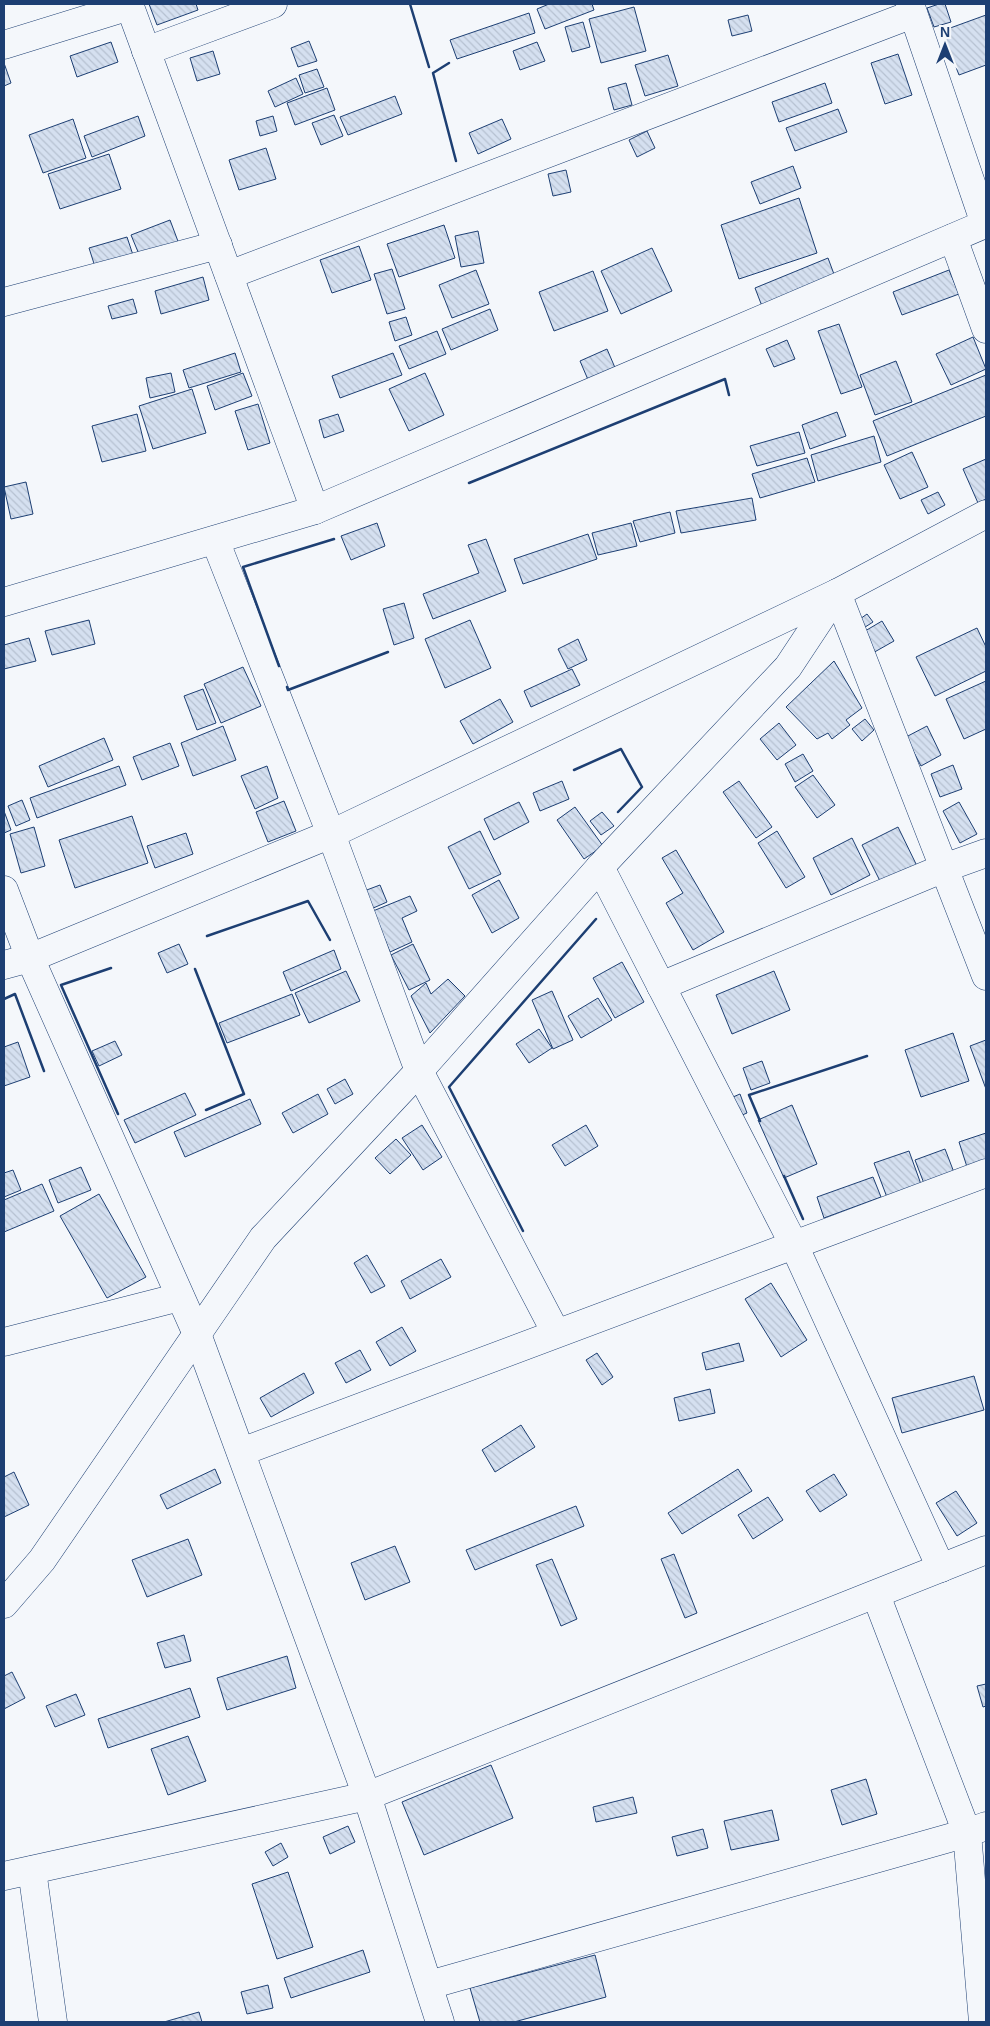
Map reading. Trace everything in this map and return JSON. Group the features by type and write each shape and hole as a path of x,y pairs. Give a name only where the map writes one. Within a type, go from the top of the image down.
{"street":[{"path":"146,51 273,4"},
{"path":"4,45 130,5 315,510"},
{"path":"4,602 315,510 985,224 911,9 229,275"},
{"path":"953,238 986,329"},
{"path":"4,302 218,245"},
{"path":"4,965 30,958 331,834 837,593 986,514"},
{"path":"215,540 331,834 419,1071 556,1333"},
{"path":"4,1604 42,1560 263,1238 419,1071 600,867 788,667 837,593"},
{"path":"837,593 986,976"},
{"path":"661,986 944,868 986,853"},
{"path":"600,867 794,1245 941,1568"},
{"path":"4,890 30,958 180,1298 198,1334 367,1796 440,2022"},
{"path":"241,1452 986,1173"},
{"path":"4,1342 180,1298"},
{"path":"4,1876 367,1796 876,1596 986,1550"},
{"path":"876,1596 977,1830 983,2022"},
{"path":"428,1985 977,1830"},
{"path":"32,1870 53,2022"}],"building":[{"path":"149,4 196,4 198,10 157,25"},
{"path":"549,4 592,4 594,10 545,29 537,9"},
{"path":"945,4 951,22 934,27 927,8"},
{"path":"634,7 646,51 601,63 589,19"},
{"path":"529,13 535,33 457,59 450,40"},
{"path":"748,15 752,31 732,36 728,20"},
{"path":"986,15 986,65 959,75 942,31"},
{"path":"583,22 590,47 572,52 565,27"},
{"path":"309,41 317,61 298,67 291,48"},
{"path":"111,42 118,62 77,77 70,56"},
{"path":"537,42 545,61 520,70 513,51"},
{"path":"213,51 220,74 197,81 190,58"},
{"path":"898,54 912,95 885,104 871,63"},
{"path":"668,55 678,86 645,96 635,65"},
{"path":"4,63 11,83 4,86"},
{"path":"317,69 324,87 305,93 299,75"},
{"path":"296,78 303,94 275,107 268,91"},
{"path":"626,83 632,105 614,110 608,88"},
{"path":"825,83 832,103 779,122 772,102"},
{"path":"327,88 335,110 295,125 287,103"},
{"path":"395,96 402,114 348,135 340,117"},
{"path":"838,109 847,132 795,151 786,128"},
{"path":"334,115 343,136 321,145 312,123"},
{"path":"138,116 145,136 92,157 84,136"},
{"path":"273,116 277,131 260,136 256,121"},
{"path":"73,119 86,158 43,173 29,135"},
{"path":"502,119 511,139 478,154 469,133"},
{"path":"647,131 655,148 637,157 629,140"},
{"path":"266,148 276,179 239,190 229,160"},
{"path":"109,154 121,189 60,209 48,174"},
{"path":"793,166 801,188 760,204 751,182"},
{"path":"566,170 571,192 553,196 548,174"},
{"path":"799,198 817,253 739,279 721,225"},
{"path":"170,220 179,244 141,259 131,235"},
{"path":"444,225 455,258 399,277 387,244"},
{"path":"478,231 484,263 461,267 455,236"},
{"path":"127,237 135,261 97,273 89,248"},
{"path":"359,246 371,280 332,293 320,260"},
{"path":"652,248 672,291 621,314 601,271"},
{"path":"828,258 838,285 765,314 755,288"},
{"path":"392,269 405,309 387,314 374,274"},
{"path":"476,270 489,304 452,318 439,285"},
{"path":"949,270 959,294 902,315 893,292"},
{"path":"593,271 608,311 554,331 539,292"},
{"path":"203,277 209,300 161,314 155,291"},
{"path":"133,299 137,313 112,319 108,306"},
{"path":"490,309 498,330 451,350 442,329"},
{"path":"406,317 412,335 395,341 389,322"},
{"path":"839,324 862,387 841,394 818,331"},
{"path":"437,331 446,354 409,369 399,346"},
{"path":"973,337 986,369 951,385 936,354"},
{"path":"787,340 795,359 774,367 766,349"},
{"path":"607,349 616,370 589,382 580,361"},
{"path":"235,353 241,372 189,388 183,370"},
{"path":"393,353 402,375 340,398 332,376"},
{"path":"896,361 912,402 875,415 860,375"},
{"path":"171,373 175,392 150,398 146,378"},
{"path":"243,373 252,396 215,410 207,386"},
{"path":"425,373 444,415 409,431 389,389"},
{"path":"986,375 986,416 887,456 873,421"},
{"path":"192,389 206,433 153,449 139,406"},
{"path":"258,404 270,443 248,450 235,411"},
{"path":"837,412 846,436 810,449 802,425"},
{"path":"137,414 146,451 102,462 92,426"},
{"path":"338,414 344,431 324,438 319,420"},
{"path":"799,432 805,453 757,466 750,446"},
{"path":"874,436 881,462 818,481 811,455"},
{"path":"912,452 928,487 900,499 884,465"},
{"path":"807,458 815,482 760,498 752,474"},
{"path":"986,459 986,499 978,503 963,469"},
{"path":"26,482 33,514 11,519 4,487"},
{"path":"938,492 945,505 928,514 921,500"},
{"path":"752,498 756,520 681,533 676,511"},
{"path":"670,512 675,533 640,542 633,521"},
{"path":"377,523 385,546 351,560 341,536"},
{"path":"631,523 637,546 598,555 592,533"},
{"path":"588,534 597,559 523,584 514,559"},
{"path":"486,539 506,591 433,619 423,594 479,573 468,545"},
{"path":"404,603 414,638 394,645 383,609"},
{"path":"867,614 873,622 859,631 853,624"},
{"path":"89,620 95,644 52,655 45,631"},
{"path":"470,620 491,668 445,688 425,639"},
{"path":"882,621 894,641 871,654 860,634"},
{"path":"977,628 986,647 986,671 935,696 916,657"},
{"path":"29,638 36,661 4,669 4,645"},
{"path":"578,639 587,660 568,669 558,649"},
{"path":"834,661 862,708 846,720 850,725 832,739 828,733 817,739 786,707"},
{"path":"243,667 261,706 221,723 204,684"},
{"path":"572,669 580,685 531,707 524,691"},
{"path":"986,681 986,729 964,739 946,699"},
{"path":"203,689 216,723 197,730 184,696"},
{"path":"500,699 513,722 473,744 460,721"},
{"path":"865,719 874,730 862,741 852,729"},
{"path":"779,723 796,745 777,760 760,739"},
{"path":"223,726 236,760 193,776 181,743"},
{"path":"927,726 941,755 921,766 906,737"},
{"path":"104,738 113,760 48,787 39,766"},
{"path":"170,743 179,766 142,780 133,757"},
{"path":"803,754 813,771 795,782 785,764"},
{"path":"953,765 962,789 940,797 931,774"},
{"path":"119,766 126,785 37,818 30,798"},
{"path":"267,766 278,798 255,809 241,776"},
{"path":"813,775 835,805 817,818 795,787"},
{"path":"562,781 569,799 540,811 533,793"},
{"path":"739,781 772,827 756,838 723,792"},
{"path":"22,800 30,820 16,826 8,806"},
{"path":"284,801 296,831 268,842 256,812"},
{"path":"519,802 529,822 494,840 484,819"},
{"path":"959,802 977,834 960,843 943,811"},
{"path":"575,807 603,846 584,859 557,820"},
{"path":"4,811 11,830 4,833"},
{"path":"602,812 614,826 601,835 590,821"},
{"path":"132,816 148,863 75,888 59,840"},
{"path":"34,827 45,866 21,873 10,834"},
{"path":"898,827 917,866 881,883 862,845"},
{"path":"480,831 501,874 469,889 448,847"},
{"path":"777,831 805,877 786,888 758,843"},
{"path":"186,833 193,854 155,868 147,846"},
{"path":"852,838 870,875 831,895 813,858"},
{"path":"676,850 724,932 693,950 666,903 683,893 662,858"},
{"path":"499,880 519,918 492,933 472,895"},
{"path":"380,885 387,902 371,909 364,891"},
{"path":"410,896 417,911 402,918 412,942 390,952 373,911"},
{"path":"179,944 188,964 167,973 158,953"},
{"path":"413,944 430,980 409,990 391,955"},
{"path":"334,950 341,969 291,991 283,972"},
{"path":"622,962 644,1002 615,1018 593,978"},
{"path":"346,971 360,1001 309,1023 295,993"},
{"path":"774,971 790,1010 732,1034 716,995"},
{"path":"448,979 465,996 430,1033 411,996 426,983 431,994"},
{"path":"552,991 573,1040 553,1049 532,1000"},
{"path":"292,994 300,1015 227,1043 219,1023"},
{"path":"598,998 612,1020 581,1038 568,1016"},
{"path":"539,1029 552,1048 529,1063 516,1044"},
{"path":"953,1033 969,1081 921,1097 905,1050"},
{"path":"986,1040 986,1089 970,1046"},
{"path":"115,1041 122,1055 99,1066 92,1051"},
{"path":"18,1042 30,1077 4,1086 4,1047"},
{"path":"762,1061 770,1083 751,1090 743,1068"},
{"path":"345,1079 353,1094 335,1104 327,1089"},
{"path":"185,1093 196,1115 135,1143 124,1120"},
{"path":"318,1094 328,1114 293,1133 282,1113"},
{"path":"740,1094 747,1113 735,1118 726,1100"},
{"path":"250,1099 261,1124 185,1157 174,1132"},
{"path":"792,1105 817,1164 784,1178 758,1120"},
{"path":"422,1125 442,1157 423,1170 402,1138"},
{"path":"586,1125 598,1146 565,1166 552,1145"},
{"path":"986,1133 986,1163 968,1170 959,1142"},
{"path":"396,1139 411,1155 390,1174 375,1158"},
{"path":"945,1149 955,1175 925,1186 915,1160"},
{"path":"909,1151 922,1187 888,1200 874,1163"},
{"path":"81,1167 91,1190 58,1203 49,1180"},
{"path":"13,1170 21,1190 4,1197 4,1173"},
{"path":"873,1177 881,1197 824,1218 817,1197"},
{"path":"42,1184 54,1211 4,1232 4,1200"},
{"path":"99,1194 146,1277 107,1298 60,1216"},
{"path":"367,1255 385,1286 371,1293 354,1263"},
{"path":"441,1259 451,1277 410,1299 401,1281"},
{"path":"771,1283 807,1340 781,1357 745,1299"},
{"path":"402,1327 416,1351 390,1366 376,1342"},
{"path":"739,1343 744,1361 706,1370 702,1353"},
{"path":"360,1350 371,1370 346,1383 335,1363"},
{"path":"597,1353 613,1377 602,1385 586,1360"},
{"path":"304,1373 314,1393 271,1417 260,1398"},
{"path":"974,1376 984,1410 902,1433 892,1398"},
{"path":"710,1389 715,1413 679,1421 674,1398"},
{"path":"521,1425 535,1447 495,1472 482,1450"},
{"path":"215,1469 221,1483 167,1509 160,1495"},
{"path":"738,1469 752,1491 682,1534 668,1513"},
{"path":"14,1472 29,1505 4,1517 4,1477"},
{"path":"834,1474 847,1495 820,1512 806,1491"},
{"path":"956,1491 977,1523 957,1536 936,1503"},
{"path":"768,1497 783,1520 753,1539 738,1515"},
{"path":"576,1506 584,1526 475,1570 466,1550"},
{"path":"188,1539 202,1575 147,1597 132,1560"},
{"path":"395,1546 410,1582 365,1600 351,1563"},
{"path":"674,1554 697,1613 685,1618 661,1559"},
{"path":"552,1559 577,1619 561,1626 536,1565"},
{"path":"184,1635 191,1661 165,1668 157,1643"},
{"path":"287,1656 296,1688 227,1710 217,1678"},
{"path":"12,1672 25,1698 4,1709 4,1676"},
{"path":"986,1684 986,1706 983,1707 977,1686"},
{"path":"190,1688 200,1717 108,1748 98,1719"},
{"path":"76,1694 85,1715 55,1727 46,1706"},
{"path":"188,1736 206,1781 168,1795 151,1749"},
{"path":"491,1765 513,1818 424,1855 402,1802"},
{"path":"866,1779 877,1814 842,1825 831,1790"},
{"path":"633,1797 637,1813 596,1822 593,1807"},
{"path":"772,1810 779,1840 731,1850 724,1821"},
{"path":"348,1826 355,1842 330,1854 323,1837"},
{"path":"703,1829 708,1848 677,1856 672,1837"},
{"path":"281,1843 288,1857 273,1866 265,1852"},
{"path":"288,1872 313,1947 277,1959 252,1884"},
{"path":"363,1950 370,1972 291,1998 284,1978"},
{"path":"595,1955 606,1997 514,2022 480,2022 470,1988"},
{"path":"268,1985 273,2008 247,2014 241,1992"},
{"path":"199,2012 202,2022 164,2022"}],"wall":[{"path":"410,4 429,67"},
{"path":"449,63 433,73 456,161"},
{"path":"469,483 725,379 729,395"},
{"path":"279,666 243,567 334,539"},
{"path":"287,687 288,690 388,652"},
{"path":"574,770 621,749 642,787 618,812"},
{"path":"207,936 308,901 330,940"},
{"path":"523,1231 449,1087 596,919"},
{"path":"111,968 61,985 118,1114"},
{"path":"195,969 244,1094 206,1110"},
{"path":"4,999 15,994 44,1071"},
{"path":"760,1121 749,1095 867,1056"},
{"path":"784,1176 803,1219"}]}
